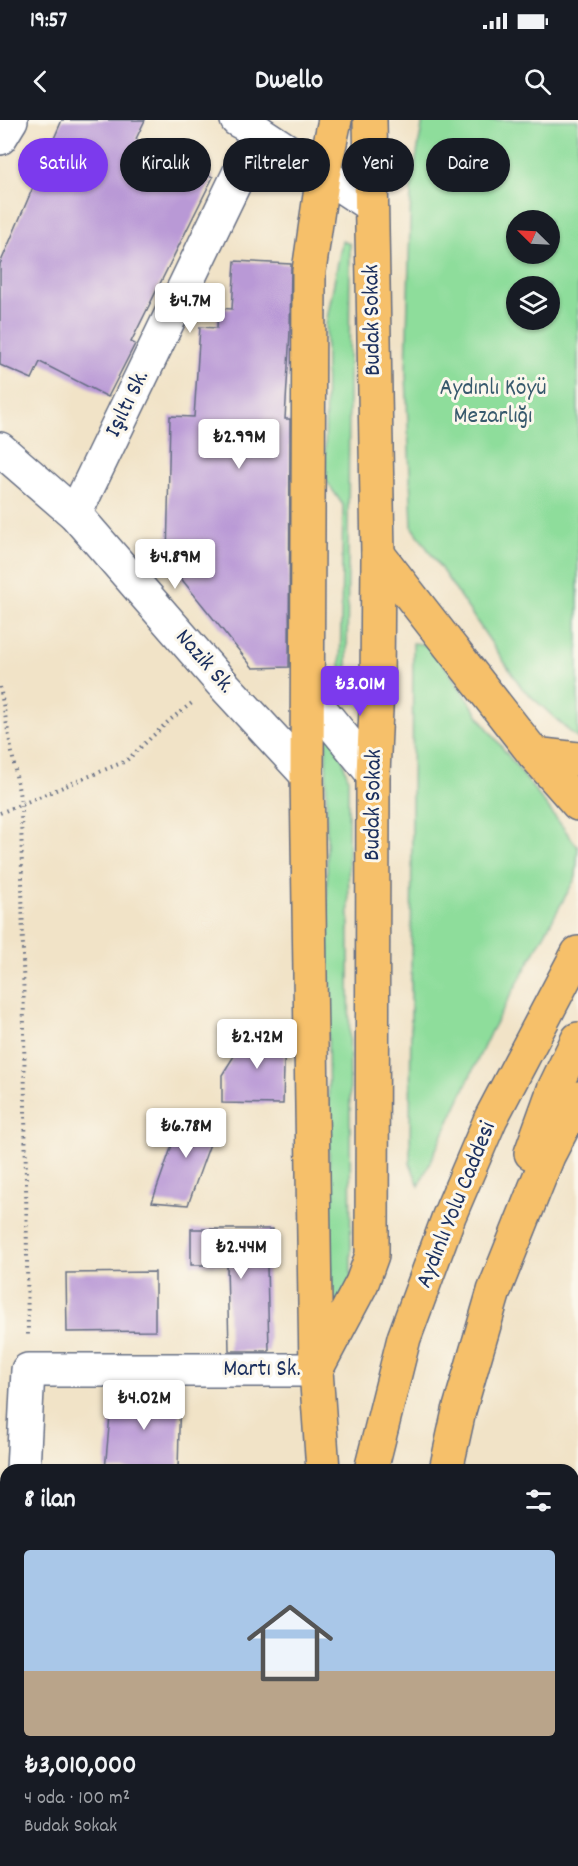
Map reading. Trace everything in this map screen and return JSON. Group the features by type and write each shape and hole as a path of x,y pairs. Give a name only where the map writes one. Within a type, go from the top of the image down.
{"main road":[{"path":"330,143 335,120"},
{"name":"Budak Sokak","path":"316,1370 362,1283 372,1255 373,774 377,688 378,554 369,120"},
{"path":"321,192 309,271 307,775 316,1370 323,1464"},
{"path":"378,554 534,754 578,804"},
{"path":"534,754 578,759"},
{"name":"Aydınlı Yolu Caddesi","path":"372,1464 404,1338 449,1216 491,1118 578,953"},
{"path":"447,1464 459,1412 494,1291 516,1201 554,1089 578,1039"},
{"path":"494,1291 548,1156 578,1098"}],"street":[{"path":"0,138 10,120"},
{"path":"248,126 266,138"},
{"name":"Işıltı Sk.","path":"75,514 248,126"},
{"path":"330,179 370,205"},
{"name":"Nazik Sk.","path":"0,448 75,514 220,681 307,775"},
{"path":"308,694 373,774"},
{"path":"23,1464 28,1370"},
{"name":"Martı Sk.","path":"28,1370 316,1370"}],"path":[{"path":"0,813 126,761 171,719 220,681"},
{"path":"0,687 21,803 28,1370"}],"green space":[{"name":"Aydınlı Köyü Mezarlığı","path":"423,120 578,120 578,739 522,688 412,526 406,373 411,192 414,192 414,171"},
{"path":"342,241 350,244 347,680 340,681 343,505 325,479 326,324"},
{"path":"413,643 431,645 485,725 578,847 576,877 491,1031 419,1186 410,1163"},
{"path":"335,731 348,779 351,1284 339,1304 330,1304 326,732"}],"building":[{"path":"62,120 145,120 136,138 120,138 120,192 206,192 131,342 135,344 108,397 40,362 32,379 0,365 0,264 31,192 108,192 108,138 54,138"},
{"path":"235,261 291,264 285,419 290,419 289,667 253,668 167,561 170,416 194,417 200,327 217,328 218,308 232,309"},
{"path":"251,1029 285,1029 283,1104 222,1103 222,1075"},
{"path":"183,1114 220,1116 188,1205 152,1202"},
{"path":"191,1229 273,1229 273,1265 267,1265 269,1351 229,1351 227,1265 191,1265"},
{"path":"155,1272 155,1331 67,1332 66,1273"},
{"path":"180,1390 178,1464 106,1464 112,1394"}]}
